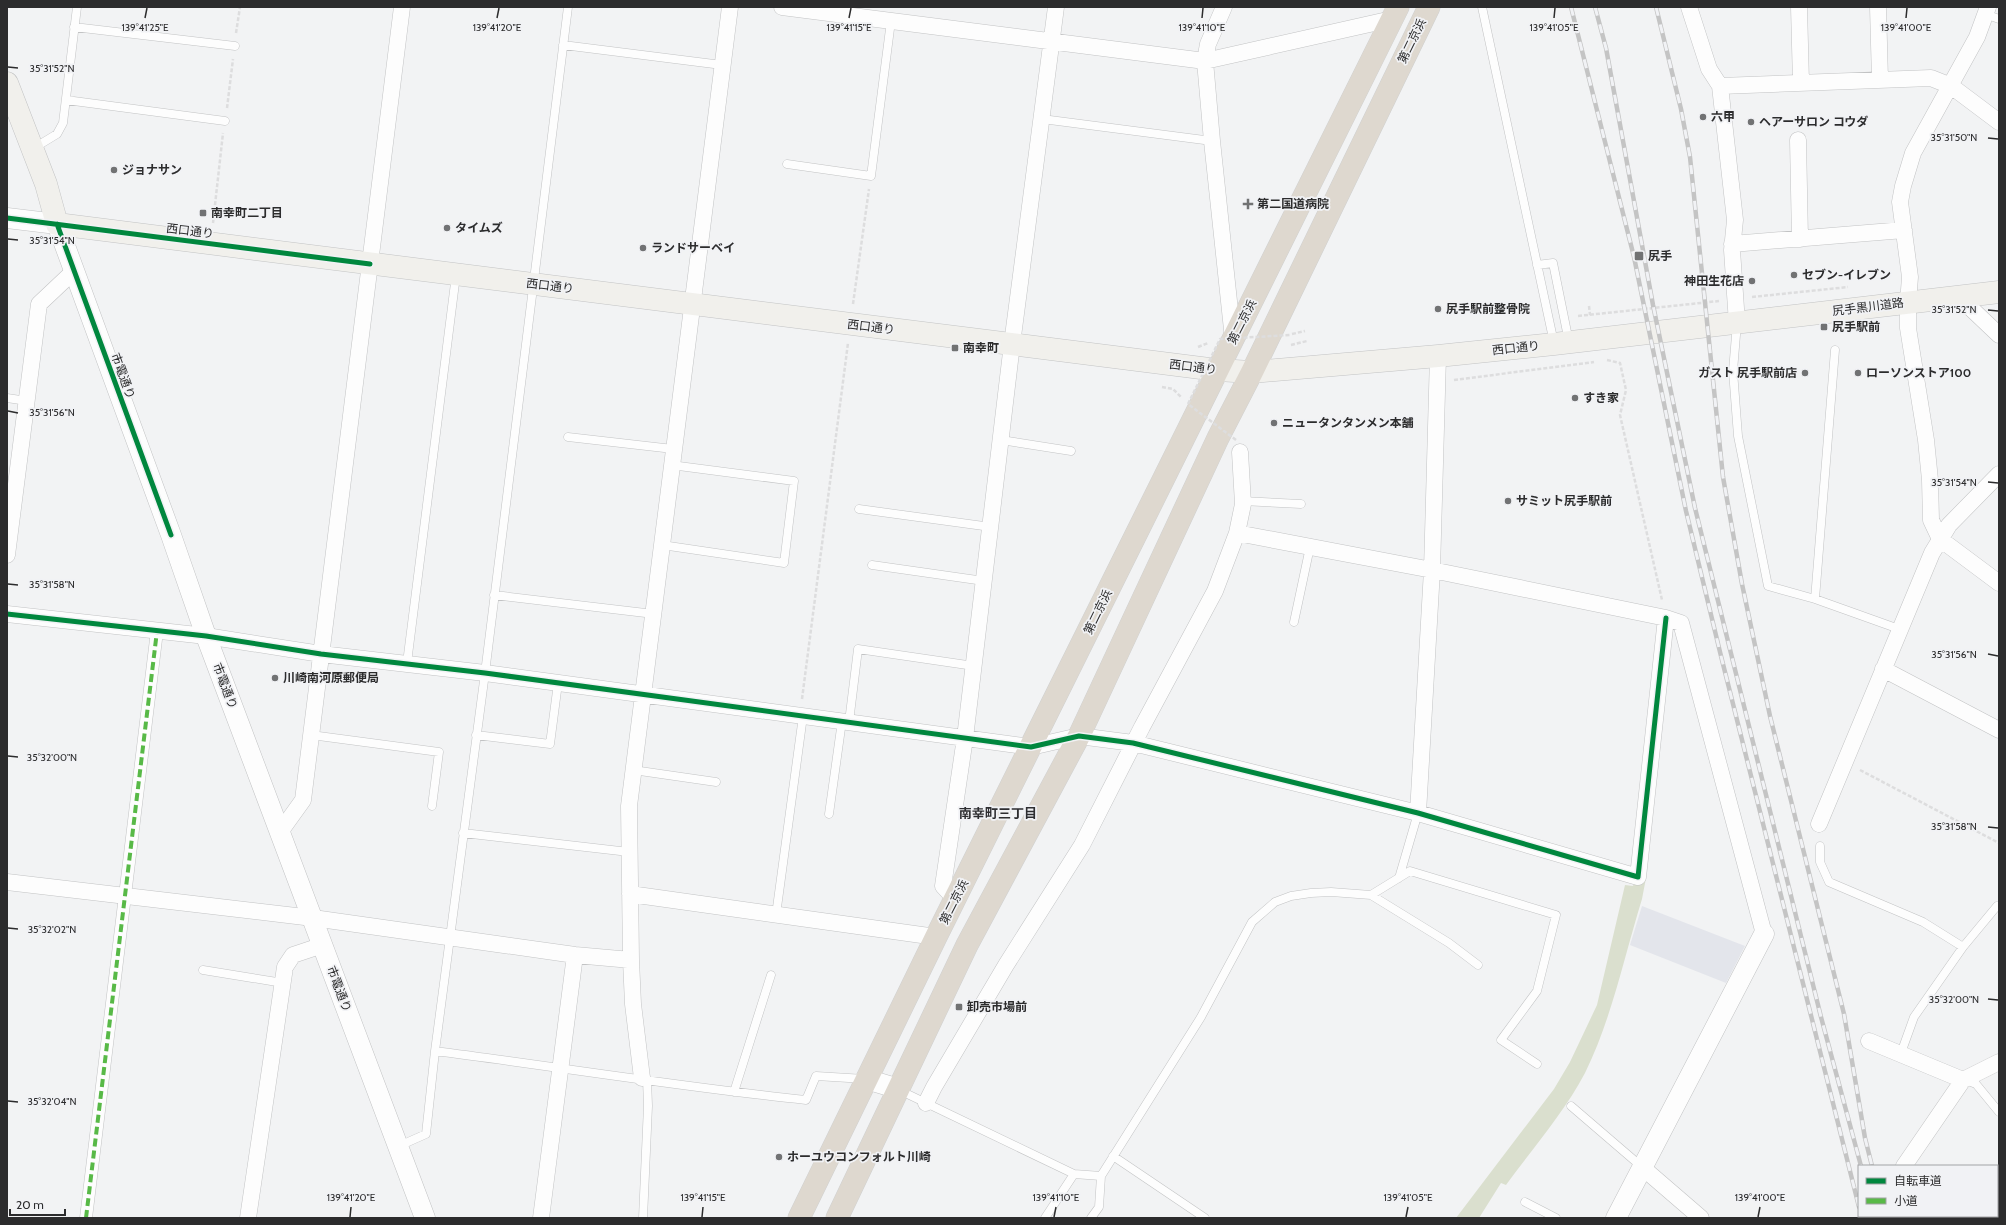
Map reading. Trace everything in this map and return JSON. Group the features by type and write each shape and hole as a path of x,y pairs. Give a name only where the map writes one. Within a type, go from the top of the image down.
{"highway":[{"name":"第二京浜","path":"837,1218 967,945 1079,736 1218,438 1432,8"},
{"name":"第二京浜","path":"799,1218 866,1079 1217,370 1226,340 1395,13"}],"main road":[{"name":"市電通り","path":"7,83 46,184 57,224"},
{"name":"西口通り","path":"57,224 1217,370 1252,372 1438,356 1737,323"},
{"name":"尻手黒川道路","path":"1737,323 1958,297 1998,290"}],"street":[{"path":"280,832 303,800 402,7"},
{"path":"644,1079 633,1004 628,806 644,694 673,449 730,7"},
{"path":"782,7 1205,61 1395,13"},
{"path":"955,899 943,886 965,738 1012,344 1056,7"},
{"path":"1224,7 1208,44 1205,61 1226,340"},
{"path":"1689,7 1709,69 1720,86 1735,220 1732,244 1737,323"},
{"path":"1798,7 1801,83"},
{"path":"1878,7 1880,80"},
{"path":"1991,13 1913,153 1907,170 1900,202 1910,277 1908,328 1926,440 1930,480 1931,520 1940,539 1999,582"},
{"path":"1720,86 1931,78 1951,86 1999,122"},
{"path":"1798,140 1800,239"},
{"name":"西口通り","path":"7,218 57,224"},
{"name":"市電通り","path":"57,224 171,535 206,636 425,1218"},
{"path":"1732,244 1904,230"},
{"path":"7,555 39,304 74,272"},
{"path":"1958,297 1999,335"},
{"path":"1418,813 1432,570 1438,356"},
{"path":"926,1103 1006,965 1082,845 1133,743 1215,590 1237,533 1242,500 1238,446"},
{"path":"1819,824 1899,629 1932,553 1949,525 1999,474"},
{"path":"1237,533 1432,570 1666,618 1681,623 1764,934 1616,1218"},
{"path":"7,614 206,636 321,654 485,673 1031,747 1079,736 1133,743 1418,813 1638,877 1666,618"},
{"path":"86,1218 157,631"},
{"path":"1883,669 1999,730"},
{"path":"7,882 313,918 576,955 631,960"},
{"path":"630,894 936,937"},
{"path":"248,1218 285,967 293,956 323,945"},
{"path":"541,1218 576,955"},
{"path":"1869,1041 1963,1080"},
{"path":"1905,1165 1963,1080 1999,1062"},
{"path":"866,1079 899,1089"},
{"path":"1643,1168 1701,1218"}],"lane":[{"path":"33,149 57,134 63,123 77,7"},
{"path":"399,1146 426,1134 449,937 485,673 568,7"},
{"path":"1482,7 1537,265 1561,343"},
{"path":"787,164 871,176 891,21"},
{"path":"74,27 234,46"},
{"path":"564,45 722,65"},
{"path":"66,100 225,121"},
{"path":"1042,119 1212,141"},
{"path":"1537,265 1552,263 1561,343"},
{"path":"407,663 456,274"},
{"path":"1737,323 1733,371 1738,436 1768,586 1815,599 1899,629"},
{"path":"1815,599 1835,350"},
{"path":"7,398 26,400"},
{"path":"568,437 673,449"},
{"path":"1001,440 1071,451"},
{"path":"662,545 784,563 794,481 671,466"},
{"path":"1242,500 1301,504"},
{"path":"859,509 991,527"},
{"path":"1294,622 1310,547"},
{"path":"872,565 984,581"},
{"path":"494,595 654,614"},
{"path":"829,814 858,649 974,666"},
{"path":"476,736 550,744 558,683"},
{"path":"776,915 802,716"},
{"path":"311,735 439,752 432,806"},
{"path":"633,770 716,782"},
{"path":"1399,878 1418,813"},
{"path":"463,833 629,852"},
{"path":"1820,846 1820,862 1829,882 1923,922 1963,947"},
{"path":"1371,895 1410,871 1556,916 1537,991 1501,1040 1537,1064"},
{"path":"1091,1218 1099,1207 1101,1176 1200,1017 1252,922 1261,912 1275,902 1291,896 1311,892 1371,895 1449,943 1478,965"},
{"path":"1901,1053 1914,1017 1963,947 1997,906"},
{"path":"203,970 283,983"},
{"path":"734,1092 771,976"},
{"path":"435,1051 734,1092 806,1100 816,1076 866,1079"},
{"path":"643,1218 648,1106 644,1079"},
{"path":"1963,1080 1976,1084 1999,1112"},
{"path":"899,1089 1074,1174 1101,1176"},
{"path":"1571,1106 1643,1168"},
{"path":"1113,1156 1205,1218"},
{"path":"1045,1218 1074,1174"},
{"path":"1525,1202 1556,1218"}],"path":[{"path":"802,716 871,176"},
{"path":"1589,306 1590,315"},
{"path":"1196,347 1226,340 1290,335 1305,331"},
{"path":"1188,404 1226,340"},
{"path":"1291,345 1307,341"},
{"path":"1603,360 1620,363 1626,390 1620,415 1666,618"},
{"path":"1448,381 1597,361"},
{"path":"1162,387 1173,389 1188,404 1238,446"},
{"path":"1845,763 1999,843"}],"shaded area":[{"path":"1642,906 1745,946 1726,983 1630,945"}],"green space":[{"path":"1646,878 1642,899 1603,1031 1577,1088 1558,1117 1506,1185 1501,1183 1479,1218 1456,1218 1554,1089 1570,1062 1597,1005 1625,885 1633,886 1635,881"}],"railway":[{"path":"1571,7 1634,257 1686,511 1858,1203"},
{"path":"1595,7 1606,48 1653,305 1695,508 1821,1017 1861,1165"},
{"path":"1656,7 1681,109 1690,157 1723,477 1742,584 1770,716 1844,1014 1865,1138 1872,1165"}],"marked path":[{"path":"86,1218 157,631"}],"cycle path":[{"path":"7,218 370,264"},
{"path":"57,224 171,535"},
{"path":"7,614 206,636 321,654 485,673 1031,747 1079,736 1133,743 1418,813 1638,877 1666,618"}],"place":[{"name":"六甲","path":"1703,117"},
{"name":"ヘアーサロン コウダ","path":"1751,122"},
{"name":"ジョナサン","path":"114,170"},
{"name":"第二国道病院","path":"1248,204"},
{"name":"南幸町二丁目","path":"203,213"},
{"name":"タイムズ","path":"447,228"},
{"name":"ランドサーベイ","path":"643,248"},
{"name":"尻手","path":"1639,256"},
{"name":"セブン-イレブン","path":"1794,275"},
{"name":"神田生花店","path":"1752,281"},
{"name":"尻手駅前整骨院","path":"1438,309"},
{"name":"尻手駅前","path":"1824,327"},
{"name":"南幸町","path":"955,348"},
{"name":"ガスト 尻手駅前店","path":"1805,373"},
{"name":"ローソンストア100","path":"1858,373"},
{"name":"すき家","path":"1575,398"},
{"name":"ニュータンタンメン本舗","path":"1274,423"},
{"name":"サミット尻手駅前","path":"1508,501"},
{"name":"川崎南河原郵便局","path":"275,678"},
{"name":"卸売市場前","path":"959,1007"},
{"name":"ホーユウコンフォルト川崎","path":"779,1157"}],"district":[{"name":"南幸町三丁目","path":"998,813"}]}
